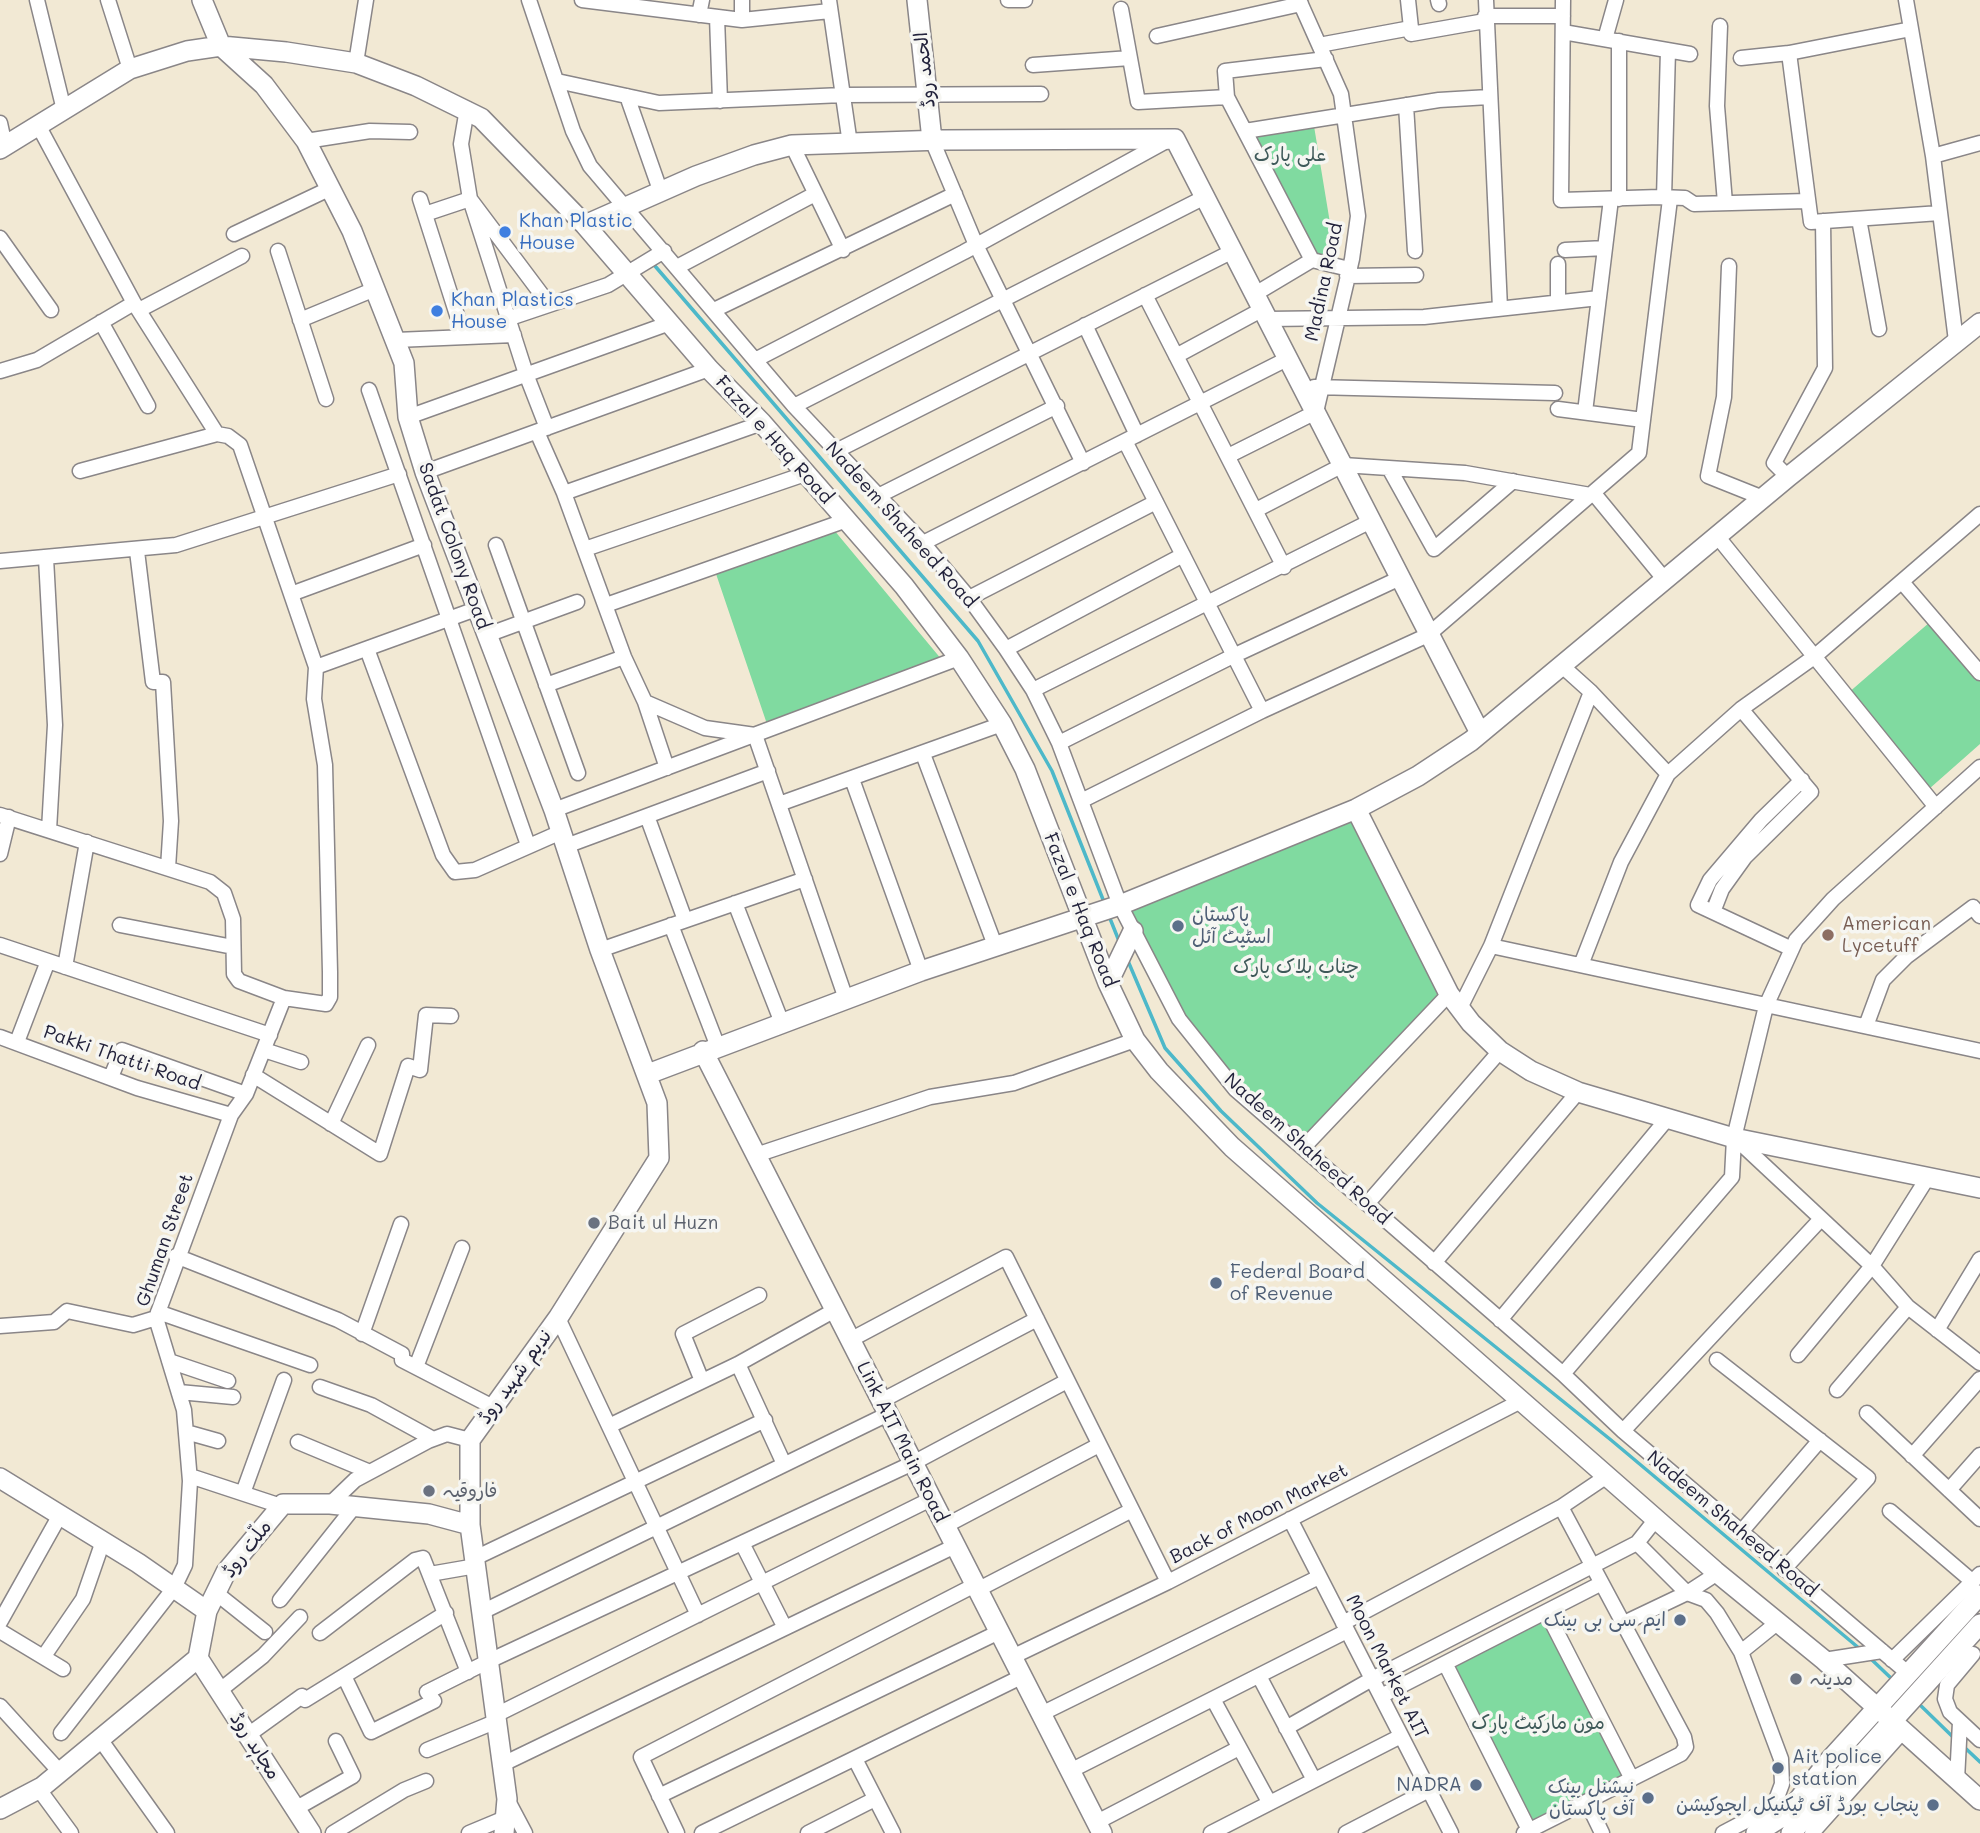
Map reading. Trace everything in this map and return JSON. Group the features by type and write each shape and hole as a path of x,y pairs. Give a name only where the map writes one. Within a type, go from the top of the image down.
{"street":[{"path":"37,0 64,110"},
{"path":"108,0 130,69"},
{"path":"0,123 2,147 130,69 167,56 221,46 202,0"},
{"path":"356,64 366,0"},
{"name":"Nadeem Shaheed Road","path":"529,0 573,131 590,166 794,406 923,543 969,598 1006,649 1032,690 1059,743 1083,800 1118,906 1179,1019 1235,1089 1906,1676"},
{"path":"582,0 742,20 830,5 850,144"},
{"path":"699,15 702,0"},
{"path":"742,20 743,0"},
{"name":"الحمد روڈ","path":"917,0 932,140"},
{"path":"1008,0 1025,0"},
{"path":"1408,0 1411,34 1485,19 1563,16"},
{"path":"1486,0 1500,308"},
{"path":"1563,0 1561,200 1685,198 1694,204 1808,201"},
{"path":"1585,412 1605,248 1615,199 1612,40 1616,0"},
{"path":"1906,0 1933,156 1956,341"},
{"path":"1157,36 1300,2"},
{"name":"Madina Road","path":"1300,2 1341,94 1358,216 1348,273 1312,387"},
{"path":"1121,9 1138,102 1227,97"},
{"path":"717,17 720,101"},
{"path":"1720,26 1717,106 1725,203"},
{"path":"1319,44 1411,28"},
{"path":"1741,58 1789,53 1911,29"},
{"path":"1563,32 1690,54"},
{"name":"Fazal e Haq Road","path":"221,46 286,52 356,64 467,109 481,118 585,225 709,369 762,423 904,586 959,658 1002,724 1025,769 1086,918 1108,983 1135,1040"},
{"name":"Sadat Colony Road","path":"221,46 264,85 306,141 352,231 404,363 408,417 425,472 554,810 600,950 648,1074"},
{"path":"1083,800 1262,710 1427,635 1639,453 1667,199 1668,50"},
{"path":"1789,53 1811,222 1940,213"},
{"path":"1033,65 1130,58"},
{"path":"1326,59 1225,71 1227,97 1312,260 1348,273 1416,275"},
{"path":"557,81 659,103 843,95 1041,94"},
{"path":"627,96 660,190"},
{"path":"1245,131 1406,105 1489,97"},
{"path":"1406,105 1415,251"},
{"path":"467,109 461,144 470,199 510,318 542,430 624,657 645,702 667,768"},
{"path":"38,125 137,306 217,434"},
{"path":"306,141 370,131 410,131"},
{"path":"755,360 976,245 1169,139"},
{"path":"585,225 660,190 754,155 792,145 932,140 1175,139 1287,359 1312,387 1316,412 1398,579 1480,733"},
{"path":"932,140 976,245 1083,463"},
{"path":"1933,156 1980,143"},
{"path":"792,145 843,250"},
{"path":"234,234 331,188"},
{"path":"677,267 815,194"},
{"path":"714,310 955,194"},
{"path":"794,406 1205,197"},
{"path":"420,199 464,337"},
{"path":"425,214 470,199"},
{"path":"470,199 548,303"},
{"path":"1859,219 1879,329"},
{"path":"1788,477 1774,463 1825,368 1824,222"},
{"path":"0,238 51,310"},
{"path":"1565,250 1605,248"},
{"path":"278,251 326,399"},
{"path":"510,318 608,285 627,276 664,251"},
{"path":"836,451 1233,251"},
{"path":"0,371 37,360 101,322 242,256"},
{"path":"1176,356 1262,307 1312,260"},
{"path":"1558,264 1558,303"},
{"path":"1729,266 1724,397 1708,476 1763,498"},
{"path":"300,320 375,289"},
{"path":"1145,295 1284,567"},
{"path":"1262,307 1336,317 1424,317 1599,298"},
{"path":"101,322 148,407"},
{"path":"408,417 670,323"},
{"path":"648,1074 921,971 1118,906 1356,809 1418,776 1480,733 1788,477 1980,323"},
{"path":"1085,325 1156,502 1262,710"},
{"path":"397,340 513,335"},
{"path":"923,543 1287,359"},
{"path":"425,472 709,369"},
{"path":"1312,387 1555,393"},
{"path":"369,390 528,845"},
{"path":"878,496 1057,406"},
{"path":"1559,409 1643,420"},
{"path":"1228,456 1316,412"},
{"path":"564,493 762,423"},
{"path":"0,854 5,816 210,882 224,893 233,919 234,974 239,981 285,998 326,1004 330,997 325,765 314,699 316,667 240,445 228,436 217,434 80,471"},
{"path":"1256,510 1343,465 1465,473 1513,481 1596,496 1665,580"},
{"path":"1389,468 1434,549 1513,481"},
{"path":"0,561 137,551 176,545 265,519 399,474"},
{"path":"585,549 805,474"},
{"path":"969,598 1156,502"},
{"path":"1581,964 1621,862 1668,774 1741,709 1814,657 1980,514"},
{"path":"606,605 846,520"},
{"path":"1032,690 1206,601 1284,567 1370,521"},
{"path":"1717,536 1936,807"},
{"path":"291,594 424,545"},
{"path":"496,545 578,774"},
{"path":"137,551 153,681 163,682 171,821 168,868"},
{"path":"1006,649 1183,555"},
{"path":"46,558 55,726 49,831"},
{"path":"1059,743 1233,656 1398,579"},
{"path":"1902,582 1980,673"},
{"path":"487,635 577,602"},
{"path":"316,667 476,609"},
{"path":"367,649 443,855 455,872 475,870 528,845 564,839 647,816 768,771"},
{"path":"546,685 624,657"},
{"path":"554,810 959,658"},
{"path":"1561,665 1591,692 1668,774"},
{"path":"1303,1148 1455,1001 1491,946 1591,692"},
{"path":"645,702 705,728 755,735"},
{"path":"1741,709 1802,780 1761,820 1710,880 1698,905 1792,949"},
{"path":"779,804 1002,724"},
{"path":"755,735 846,999"},
{"path":"923,754 996,947"},
{"path":"1563,1374 1732,1177 1734,1138 1766,1006 1792,949 1833,899 1980,767"},
{"path":"852,779 921,971"},
{"path":"1356,809 1455,1001 1500,1051 1531,1071 1578,1092 1734,1138 1980,1188"},
{"path":"647,816 685,920"},
{"path":"65,967 87,842"},
{"path":"600,950 805,879"},
{"path":"735,903 782,1023"},
{"path":"1866,1026 1883,980 1898,965 1973,907 1980,916"},
{"path":"120,925 233,947"},
{"path":"671,925 711,1049"},
{"path":"1108,983 1133,932"},
{"path":"0,945 270,1035"},
{"path":"1491,946 1980,1051"},
{"path":"16,1042 48,961"},
{"name":"Ghuman Street","path":"61,1733 174,1588 185,1565 190,1476 186,1432 179,1392 157,1315 176,1256 231,1115 246,1094 285,998"},
{"path":"253,1075 380,1154 408,1066 421,1070 426,1015 451,1016"},
{"name":"Pakki Thatti Road","path":"0,1037 136,1088 231,1115"},
{"path":"756,1155 930,1097 1014,1083 1135,1040 1159,1071 1232,1147 1715,1571 1824,1660 1882,1702 1899,1723 1958,1770 1980,1800"},
{"path":"331,1124 368,1045"},
{"path":"264,1049 301,1062"},
{"name":"Link AIT Main Road","path":"711,1049 756,1155 1099,1827"},
{"path":"111,1077 122,1050 246,1094"},
{"path":"1367,1204 1500,1051"},
{"name":"ندیم شہید روڈ","path":"506,1817 503,1764 470,1525 470,1440 558,1318 659,1158 657,1103 648,1074"},
{"path":"1434,1263 1578,1092"},
{"path":"1500,1320 1667,1119"},
{"path":"1734,1138 1872,1266 1908,1307 1980,1363"},
{"path":"1798,1355 1872,1266 1928,1177"},
{"path":"1623,1431 1820,1220"},
{"path":"362,1334 401,1224"},
{"path":"416,1367 462,1248"},
{"path":"176,1256 338,1320 402,1354 402,1360 493,1407"},
{"path":"850,1340 1006,1257 1168,1582"},
{"path":"1937,1330 1980,1259"},
{"path":"702,1381 683,1334 759,1295"},
{"path":"1837,1390 1908,1307"},
{"path":"609,1426 738,1364 835,1310"},
{"path":"0,1326 54,1322 68,1311 134,1325 157,1315 310,1365"},
{"path":"558,1318 698,1615"},
{"path":"482,1612 784,1464 1037,1319"},
{"path":"1717,1360 1868,1478 1784,1569"},
{"path":"169,1361 228,1381"},
{"path":"738,1364 784,1464"},
{"path":"1912,1456 1980,1379"},
{"path":"243,1493 284,1380"},
{"path":"344,1676 371,1732 433,1701 427,1692 913,1463 1068,1381"},
{"path":"320,1387 371,1405 433,1439"},
{"path":"179,1392 233,1397"},
{"name":"Back of Moon Market","path":"1012,1657 1168,1582 1521,1401"},
{"path":"1867,1413 1980,1519"},
{"path":"430,1574 475,1562 765,1420"},
{"path":"186,1432 218,1441"},
{"path":"330,1504 355,1480 433,1439 447,1434 470,1440"},
{"path":"1741,1532 1820,1440"},
{"path":"298,1442 370,1472"},
{"path":"945,1526 1100,1445"},
{"path":"1949,1490 1980,1455"},
{"path":"190,1476 281,1506"},
{"path":"1070,1771 1259,1676 1561,1507 1607,1476"},
{"path":"0,1478 103,1541 207,1611"},
{"path":"427,1750 496,1718 931,1499"},
{"name":"ملّت روڈ","path":"198,1658 207,1611 226,1572 281,1506 330,1504 429,1514 470,1525"},
{"path":"280,1600 354,1507"},
{"path":"1446,1665 1527,1832 1681,1754 1686,1748 1684,1737 1561,1507"},
{"path":"677,1833 640,1758 1132,1510"},
{"path":"1890,1511 1978,1584"},
{"path":"0,1622 60,1515"},
{"name":"Moon Market AIT","path":"1290,1519 1451,1833"},
{"path":"1286,1728 1372,1679 1637,1543 1656,1519"},
{"path":"44,1656 83,1599 103,1541"},
{"path":"742,1543 785,1628"},
{"path":"1637,1543 1687,1593 1706,1600 1741,1652 1781,1759 1783,1775 1780,1792 1763,1812 1723,1833"},
{"path":"503,1764 955,1546"},
{"path":"320,1633 415,1560 423,1558 468,1672"},
{"path":"1623,1623 1687,1593 1710,1578 1715,1571"},
{"path":"1041,1714 1320,1577"},
{"path":"1381,1696 1600,1584"},
{"path":"1824,1660 1883,1655 1978,1584"},
{"path":"1756,1833 1782,1817 1799,1799 1906,1676 1978,1584"},
{"path":"216,1593 265,1632"},
{"path":"248,1735 302,1696 305,1700 446,1613"},
{"path":"1547,1613 1632,1779"},
{"path":"219,1691 263,1656 300,1617"},
{"path":"1741,1652 1777,1623"},
{"path":"1980,1624 1972,1648 1945,1691 1946,1706 1960,1729 1980,1740"},
{"path":"0,1631 63,1669"},
{"path":"659,1796 999,1632"},
{"path":"1812,1833 1899,1723 1920,1692 1972,1648"},
{"path":"3,1803 38,1788 60,1772 198,1658"},
{"name":"مجاہد روڈ","path":"198,1658 311,1833"},
{"path":"1259,1676 1314,1780"},
{"path":"702,1833 1021,1677"},
{"path":"1213,1699 1269,1802"},
{"path":"0,1706 60,1772"},
{"path":"1791,1833 1899,1723"},
{"path":"1958,1770 1960,1729"},
{"path":"1211,1833 1401,1737"},
{"path":"100,1739 167,1833"},
{"path":"295,1809 354,1776 336,1741"},
{"path":"1099,1827 1240,1748"},
{"path":"855,1759 893,1833"},
{"path":"333,1833 404,1790 426,1781"},
{"path":"38,1788 71,1833"},
{"path":"1346,1833 1429,1790"},
{"path":"1780,1792 1799,1799"},
{"path":"808,1833 875,1799"},
{"path":"1587,1802 1602,1833"},
{"path":"469,1833 506,1817 525,1833 537,1833"}],"green space":[{"name":"علی پارک","path":"1313,120 1330,223 1326,264 1312,260 1243,128"},
{"path":"834,530 942,660 768,727 714,568"},
{"path":"1930,622 1980,680 1980,744 1929,789 1847,694"},
{"name":"چناب بلاک پارک","path":"1356,809 1449,994 1303,1148 1235,1089 1179,1019 1120,905"},
{"name":"مون مارکیٹ پارک","path":"1545,1620 1624,1777 1530,1825 1451,1668"}],"waterway":[{"path":"655,266 978,641 1052,771 1104,902"},
{"path":"1109,916 1119,941"},
{"path":"1128,961 1165,1048 1221,1111 1317,1203 1611,1440 1860,1649"},
{"path":"1871,1659 1893,1680"},
{"path":"1917,1702 1954,1738"},
{"path":"1962,1745 1980,1762"}],"place":[{"name":"Khan Plastic House","path":"505,232"},
{"name":"Khan Plastics House","path":"437,311"},
{"name":"پاکستان اسٹیٹ آئل","path":"1178,926"},
{"name":"American Lycetuff","path":"1828,935"},
{"name":"Bait ul Huzn","path":"594,1223"},
{"name":"Federal Board of Revenue","path":"1216,1283"},
{"name":"فاروقیہ","path":"429,1491"},
{"name":"ایم سی بی بینک","path":"1680,1620"},
{"name":"مدینہ","path":"1796,1679"},
{"name":"Ait police station","path":"1778,1768"},
{"name":"NADRA","path":"1476,1785"},
{"name":"نیشنل بینک آف پاکستان","path":"1648,1798"},
{"name":"پنجاب بورڈ آف ٹیکنیکل ایجوکیشن","path":"1933,1805"}]}
